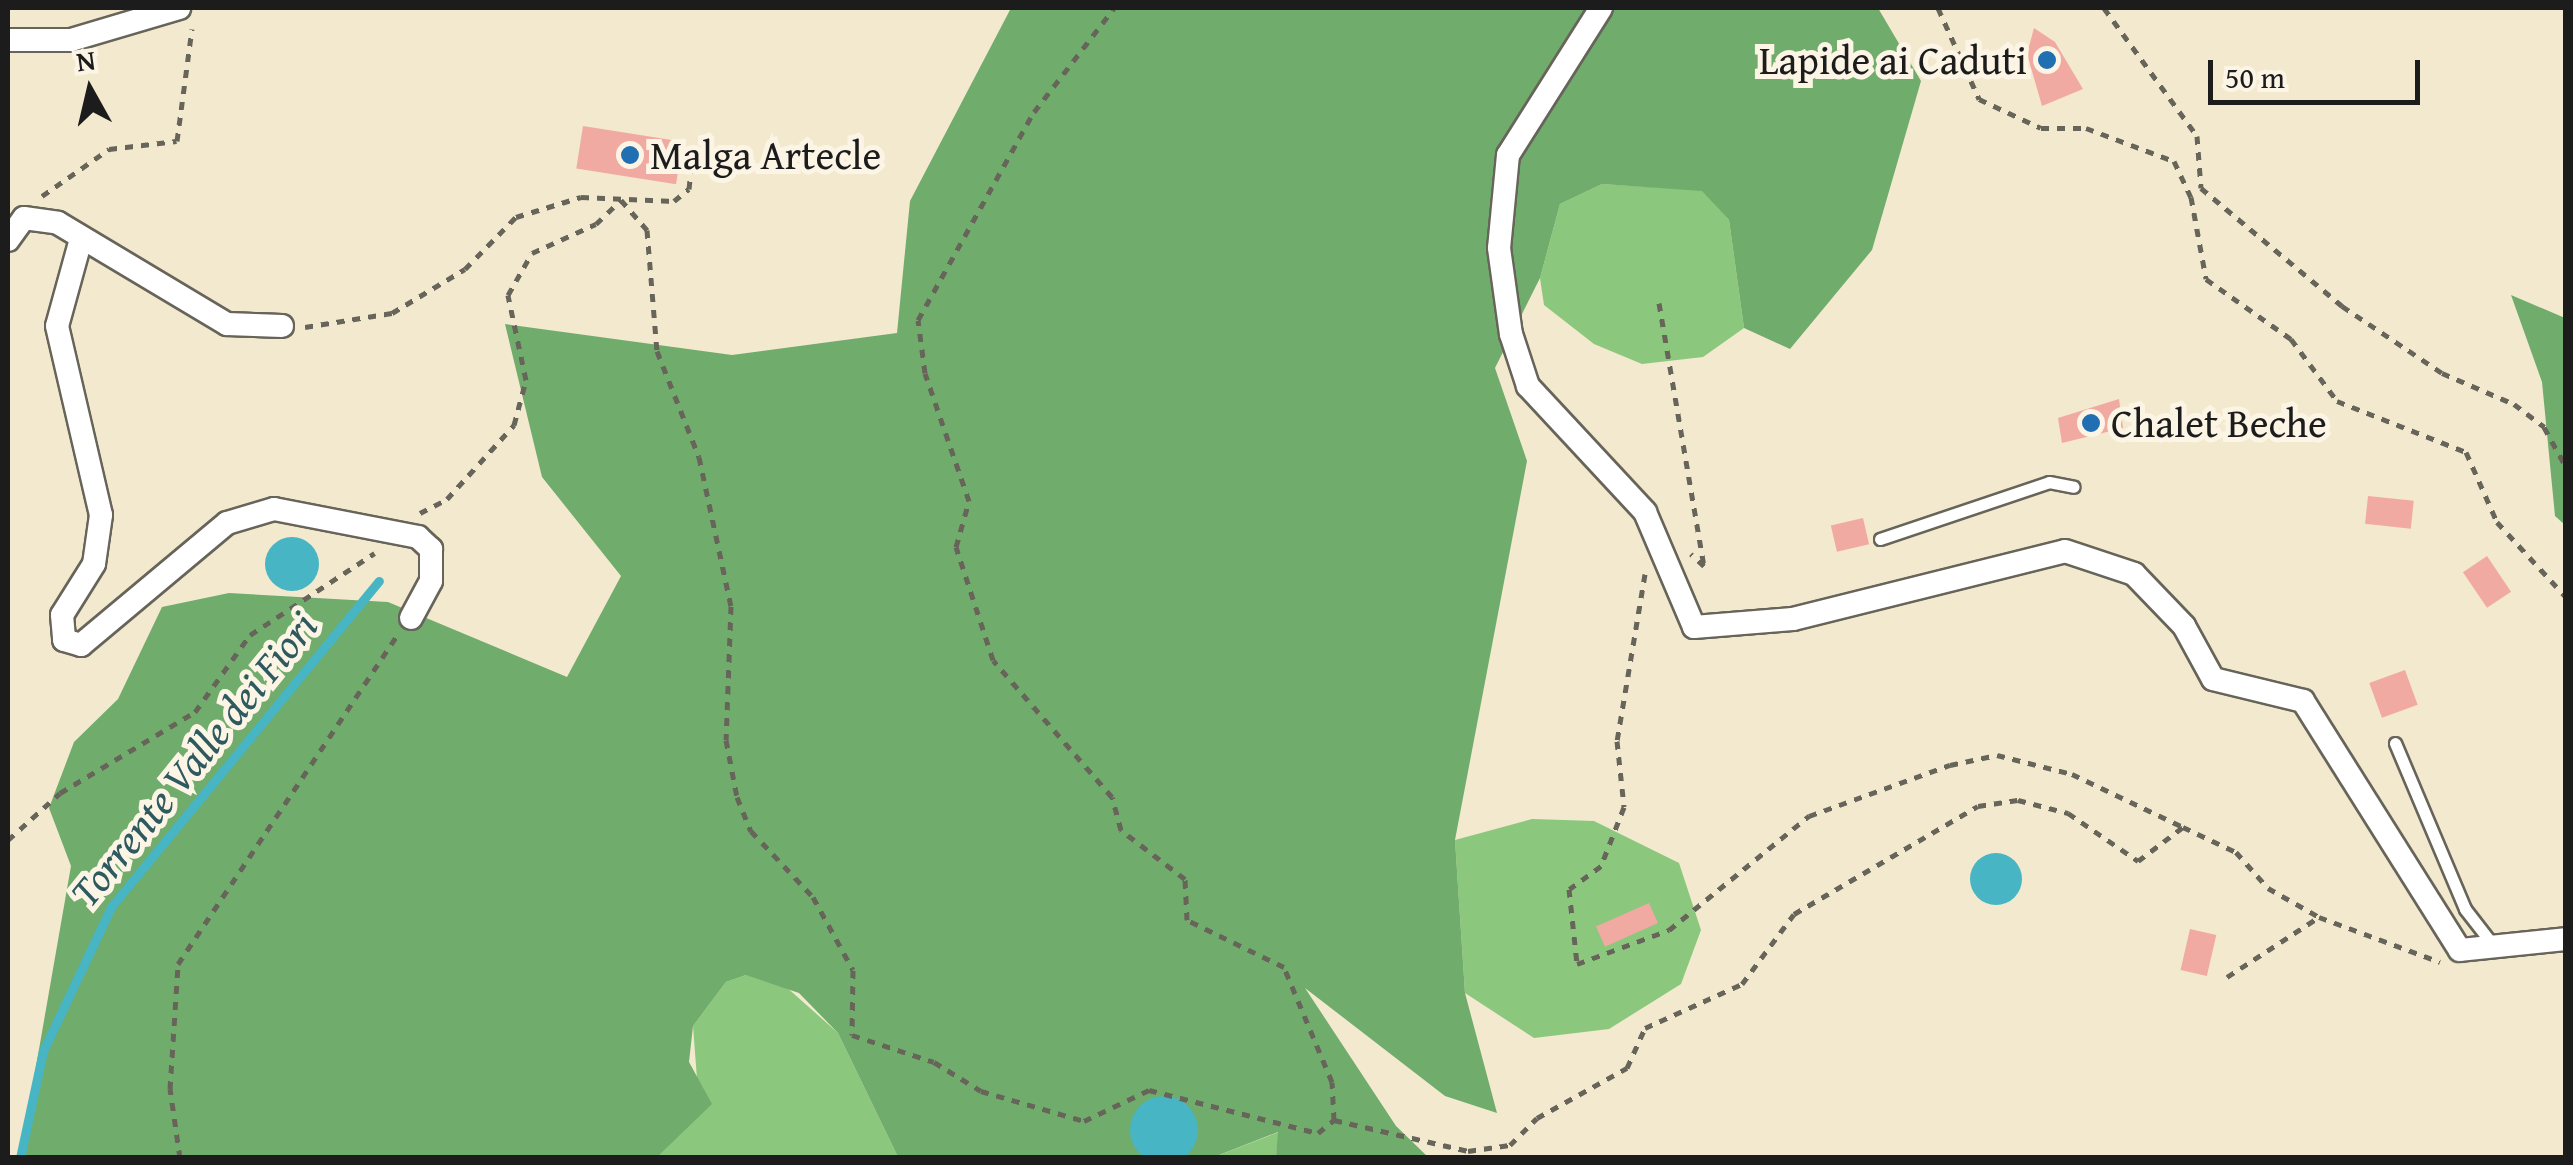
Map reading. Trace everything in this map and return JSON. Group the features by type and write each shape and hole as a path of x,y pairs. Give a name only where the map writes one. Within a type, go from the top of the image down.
{"street":[{"path":"1601,8 1508,155 1499,248 1528,386 1644,512 1694,627 1733,630 2065,551 2134,574 2184,626 2213,680 2303,701 2420,899 2460,950 2566,939"},
{"path":"8,40 71,40 186,14"},
{"path":"8,240 24,218 58,222 81,240 227,324 282,326"},
{"path":"81,240 56,326 101,515 94,564 62,615 64,640 81,645 112,625 228,524 274,509 396,529 431,549 431,581 410,618"}],"lane":[{"path":"1880,539 2048,482 2074,487"},
{"path":"2395,742 2465,909 2496,948"}],"path":[{"path":"1114,8 1034,112 918,320 924,373 969,501 956,547 993,660 1112,797 1121,830 1184,878 1188,920 1284,967 1316,1026 1334,1120"},
{"path":"1938,8 1979,99 2041,128 2086,128 2174,161 2191,196 2206,279 2291,339 2337,402 2466,452 2497,522 2566,597"},
{"path":"2104,8 2197,136 2201,188 2342,306 2442,373 2514,404 2544,427 2566,467"},
{"path":"24,218 89,158 177,140 186,14"},
{"path":"282,326 333,328 392,313 465,269 516,217 582,197 674,201 688,190 692,160"},
{"path":"621,200 646,230 657,351 699,457 731,606 726,740 737,797 751,831 813,897 852,970 852,1035 934,1062 981,1092 1084,1120 1149,1090 1318,1133 1334,1120"},
{"path":"8,840 60,794 196,712 250,635 340,580 396,529 447,499 514,425 526,380 508,295 532,253 596,224 621,200"},
{"path":"1656,541 1704,566 1658,303"},
{"path":"1647,564 1617,741 1624,807 1601,866 1570,889 1577,964 1668,930 1809,816 1950,765 1998,755 2072,774 2236,852 2268,888 2319,917 2423,960 2470,950"},
{"path":"180,1158 170,1089 178,964 410,618"},
{"path":"1334,1120 1468,1150 1510,1145 1537,1118 1627,1068 1645,1028 1742,984 1794,914 1978,806 2018,800 2068,814 2138,861 2183,827"},
{"path":"2227,977 2319,917"}],"green space":[{"path":"1011,8 1878,8 1921,81 1872,250 1790,349 1744,328 1729,220 1702,191 1602,184 1560,204 1540,278 1495,368 1527,461 1455,840 1465,993 1497,1113 1445,1096 1305,988 1396,1126 1428,1157 1276,1157 1278,1132 1214,1157 898,1157 838,1033 799,993 746,975 726,982 693,1026 689,1062 712,1104 657,1157 20,1158 71,866 49,808 74,742 118,699 162,607 229,593 388,602 567,677 621,576 542,477 505,324 732,355 897,333 910,201"},
{"path":"1602,184 1702,190 1729,220 1744,328 1703,357 1642,364 1594,344 1544,305 1540,278 1560,204"},
{"path":"2511,295 2565,318 2565,525 2555,516 2542,382"},
{"path":"1532,819 1594,821 1679,863 1701,930 1681,984 1609,1029 1534,1038 1465,993 1455,840"},
{"path":"746,975 775,977 838,1033 898,1157 657,1158 697,1079 693,1026 726,982"},
{"path":"1279,1132 1276,1157 1214,1157"}],"water":[{"path":"292,537 311,545 319,564 311,583 292,591 273,583 265,564 273,545"},
{"path":"1996,853 2014,861 2022,879 2014,897 1996,905 1978,897 1970,879 1978,861"},
{"path":"1164,1096 1188,1106 1198,1130 1188,1154 1164,1164 1140,1154 1130,1130 1140,1106"}],"building":[{"path":"2034,28 2055,42 2083,89 2042,106 2027,54"},
{"name":"Malga Artecle","path":"583,126 683,142 676,184 576,168"},
{"name":"Chalet Beche","path":"2119,399 2123,428 2062,443 2058,418"},
{"path":"2368,496 2414,501 2411,529 2365,524"},
{"path":"1863,518 1869,544 1837,552 1831,525"},
{"path":"2487,556 2511,592 2487,608 2463,572"},
{"path":"2405,670 2418,705 2382,718 2369,683"},
{"path":"1649,903 1658,923 1605,947 1596,927"},
{"path":"2190,929 2216,935 2207,976 2181,970"}],"waterway":[{"name":"Torrente Valle dei Fiori","path":"20,1158 43,1051 111,907 379,581"}],"place":[{"name":"Lapide ai Caduti","path":"2047,60"},
{"name":"Malga Artecle","path":"630,155"},
{"name":"Chalet Beche","path":"2091,423"}]}
